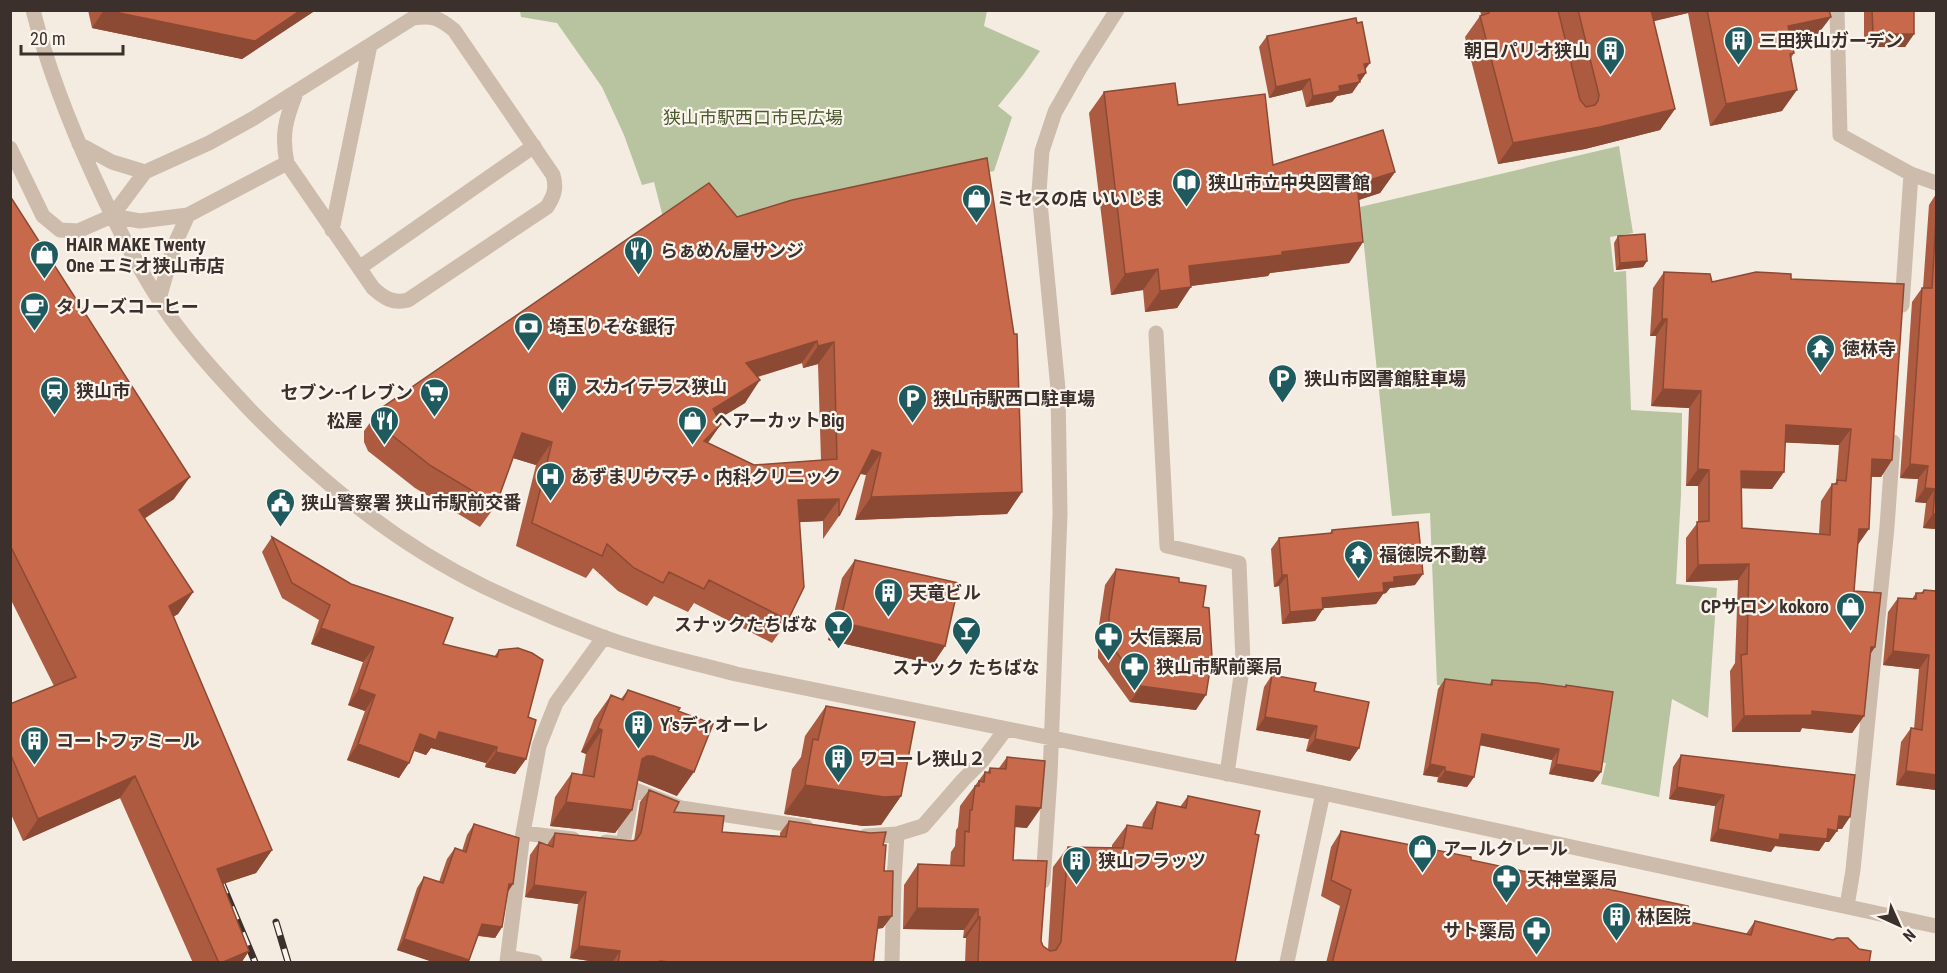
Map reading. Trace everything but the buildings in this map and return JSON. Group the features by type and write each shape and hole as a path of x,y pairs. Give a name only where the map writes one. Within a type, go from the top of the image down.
{"street":[{"path":"33,10 53,78 77,140 139,268 172,319 227,386 334,490 381,525 483,586 604,638 736,674 1323,794 1936,926"},
{"path":"1042,893 1060,514 1058,388 1039,192 1042,152 1054,112 1117,10"},
{"path":"1838,10 1840,135 1911,174 1936,183"},
{"path":"10,148 43,216 60,230 78,231 112,216 145,172 209,143 296,93 413,18 429,16 442,20 454,30 553,175 556,184 554,197 547,207 408,300 399,302 385,298 359,268 287,163 283,144 286,118 296,93"},
{"path":"332,230 370,45"},
{"path":"77,140 112,162 145,172"},
{"path":"359,268 534,146"},
{"path":"112,216 140,221 188,215 287,163"},
{"path":"1901,315 1911,174"},
{"path":"159,299 174,246 188,215"},
{"path":"1156,333 1167,546 1239,563 1244,662 1227,774"},
{"path":"1847,906 1853,870 1887,527 1894,433"},
{"path":"535,963 508,960 523,833 539,746 556,703 604,638"},
{"path":"852,834 863,836 897,834 923,826 982,761 1006,729"},
{"path":"523,833 623,844 633,789 681,808 818,829"},
{"path":"1287,963 1323,794"},
{"path":"892,963 897,834"}],"green space":[{"name":"狭山市駅西口市民広場","path":"520,11 987,11 984,26 1040,51 998,106 1012,117 994,171 717,234 665,225 654,182 642,185 624,135 602,87 557,23 521,17"},
{"path":"1619,146 1633,233 1610,237 1614,272 1626,271 1631,410 1682,413 1681,495 1676,584 1717,588 1708,718 1672,699 1659,797 1601,784 1606,763 1598,762 1549,693 1437,685 1430,513 1392,516 1360,207"}],"railway":[{"path":"221,881 255,962"},
{"path":"276,922 288,962"}],"place":[{"name":"三田狭山ガーデン","path":"1738,66"},
{"name":"朝日パリオ狭山","path":"1611,76"},
{"name":"狭山市立中央図書館","path":"1187,208"},
{"name":"ミセスの店 いいじま","path":"976,224"},
{"name":"らぁめん屋サンジ","path":"639,276"},
{"name":"HAIR MAKE Twenty One エミオ狭山市店","path":"45,280"},
{"name":"タリーズコーヒー","path":"35,332"},
{"name":"埼玉りそな銀行","path":"528,352"},
{"name":"徳林寺","path":"1821,374"},
{"name":"狭山市図書館駐車場","path":"1283,404"},
{"name":"スカイテラス狭山","path":"563,412"},
{"name":"狭山市","path":"55,416"},
{"name":"セブン-イレブン","path":"434,418"},
{"name":"狭山市駅西口駐車場","path":"912,424"},
{"name":"松屋","path":"384,446"},
{"name":"ヘアーカットBig","path":"693,446"},
{"name":"あずまリウマチ・内科クリニック","path":"550,502"},
{"name":"狭山警察署 狭山市駅前交番","path":"280,528"},
{"name":"福徳院不動尊","path":"1358,580"},
{"name":"天竜ビル","path":"888,618"},
{"name":"CPサロン kokoro","path":"1850,632"},
{"name":"スナックたちばな","path":"839,650"},
{"name":"スナック たちばな","path":"966,656"},
{"name":"大信薬局","path":"1109,662"},
{"name":"狭山市駅前薬局","path":"1135,692"},
{"name":"Y'sディオーレ","path":"639,750"},
{"name":"コートファミール","path":"35,766"},
{"name":"ワコーレ狭山２","path":"839,784"},
{"name":"アールクレール","path":"1422,874"},
{"name":"狭山フラッツ","path":"1077,886"},
{"name":"天神堂薬局","path":"1506,904"},
{"name":"林医院","path":"1616,942"},
{"name":"サト薬局","path":"1536,956"}]}
